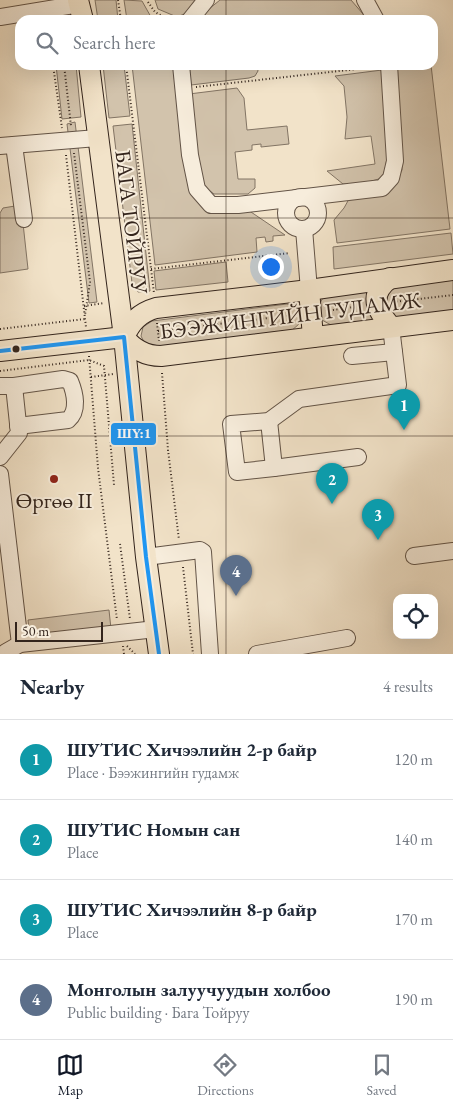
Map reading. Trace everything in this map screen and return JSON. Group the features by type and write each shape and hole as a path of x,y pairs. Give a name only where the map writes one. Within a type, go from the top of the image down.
{"main road":[{"name":"БАГА ТОЙРУУ","path":"90,70 124,337 146,557 159,654"},
{"name":"БЭЭЖИНГИЙН ГУДАМЖ","path":"453,270 309,290 156,308 144,312 135,319 124,337 140,352 161,356 453,320"},
{"path":"390,278 378,291 376,304 380,314 391,327"},
{"path":"309,290 313,337"},
{"path":"0,351 88,350 124,337"}],"street":[{"path":"194,15 206,0"},
{"path":"365,0 373,15"},
{"path":"18,15 81,8"},
{"path":"0,17 15,15"},
{"path":"182,70 190,155 197,189 210,205 238,205 382,188 391,178 395,161 389,70"},
{"path":"24,219 7,146 97,138"},
{"path":"300,197 312,200 318,211 314,223 304,229 292,226 286,215 289,203 300,197"},
{"path":"304,229 309,290"},
{"path":"358,457 237,472 231,424 268,421 299,400 398,386 391,327"},
{"path":"352,356 394,352"},
{"path":"0,456 19,433 7,386 63,380 70,381 73,387 76,411 68,420 18,426"},
{"path":"268,421 274,468"},
{"path":"0,474 8,650 156,629"},
{"path":"146,557 200,550 203,552 210,654"},
{"path":"414,556 453,551"},
{"path":"257,654 347,638"}],"path":[{"path":"118,0 120,15"},
{"path":"148,2 155,12 160,15"},
{"path":"54,70 68,141 90,282 85,319"},
{"path":"64,70 68,141 98,468 117,624"},
{"path":"127,70 156,308 168,450 193,654"},
{"path":"184,89 346,70"},
{"path":"151,269 290,253"},
{"path":"0,329 85,319"},
{"path":"0,371 88,350"},
{"path":"88,350 104,366 114,484"},
{"path":"120,544 130,619 124,624"},
{"path":"122,641 135,654"}],"shaded area":[{"path":"95,0 116,0 118,15 97,15"},
{"path":"124,0 142,1 150,15 126,15"},
{"path":"155,0 197,0 189,12 182,15 172,15 158,9"},
{"path":"220,0 351,0 364,15 203,15"},
{"path":"57,70 76,70 81,117 62,119"},
{"path":"104,70 125,70 130,116 109,118"},
{"path":"133,70 174,70 177,105 191,192 248,210 285,235 273,236 273,241 266,242 265,237 256,238 257,252 155,265"},
{"path":"190,70 258,70 255,76 249,78 191,85"},
{"path":"382,70 388,140 386,167 382,178 362,184 343,184 327,171 375,164 371,136 345,139 347,117 344,86 335,76"},
{"path":"395,70 432,70 450,229 337,243 334,220 349,199 392,189 402,170"},
{"path":"237,88 244,98 247,130 287,126 289,144 261,147 261,144 252,145 252,150 235,152 238,179 255,179 255,188 248,194 214,194 206,188 199,177 189,94"},
{"path":"75,122 97,302 89,303 67,124"},
{"path":"132,124 150,291 138,292 132,283 113,126"},
{"path":"21,205 28,269 0,273 0,213 3,208"},
{"path":"451,233 453,254 334,269 333,247"},
{"path":"226,262 228,282 156,290 154,271"},
{"path":"453,278 453,311 395,317 380,300 391,286"},
{"path":"376,289 381,319 331,325 322,320 319,315 319,305 324,296"},
{"path":"287,304 297,307 302,316 299,324 291,331 157,347 145,344 141,336 143,327 152,321"},
{"path":"109,610 111,629 30,638 28,620"}],"transit line":[{"name":"ШҮ:1","path":"0,351 124,337 146,557 159,654"}],"place":[{"name":"ШУТИС Хичээлийн 2-р байр","path":"404,430"},
{"name":"Өргөө II","path":"54,479"},
{"name":"ШУТИС Номын сан","path":"332,504"},
{"name":"ШУТИС Хичээлийн 8-р байр","path":"378,540"},
{"name":"Монголын залуучуудын холбоо","path":"236,596"}]}
